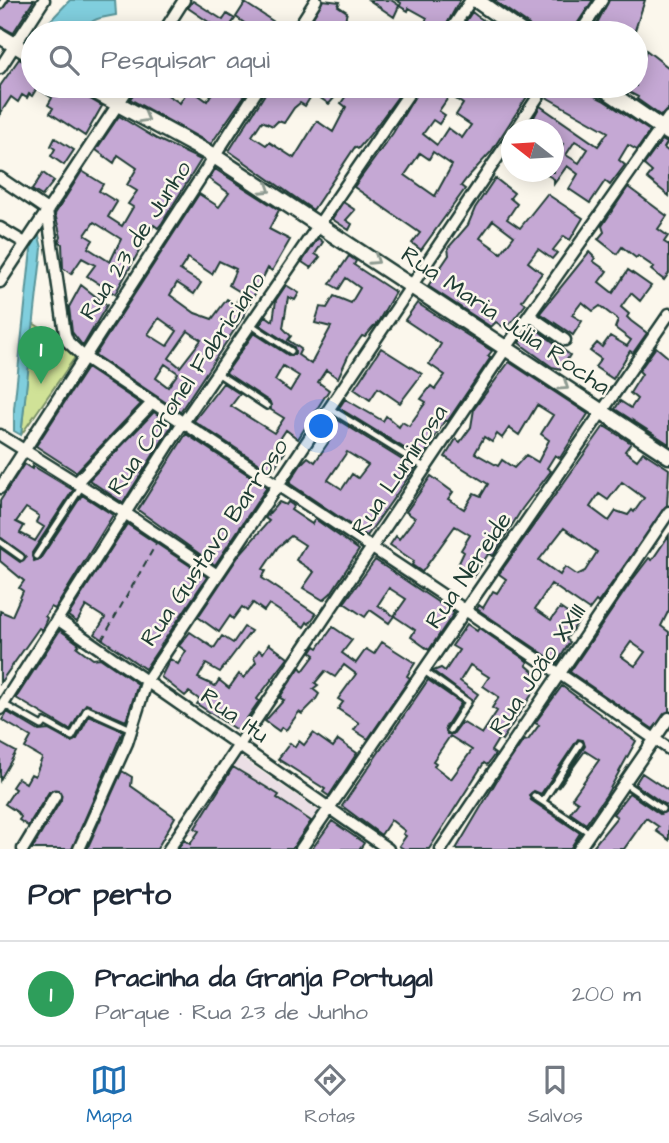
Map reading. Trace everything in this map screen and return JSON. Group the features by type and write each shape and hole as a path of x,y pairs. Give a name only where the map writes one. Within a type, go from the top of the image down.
{"street":[{"path":"30,21 44,0"},
{"path":"171,21 184,0"},
{"path":"303,21 316,0"},
{"path":"458,21 473,0 505,21"},
{"path":"590,21 602,0"},
{"path":"0,36 21,49"},
{"path":"0,68 21,36"},
{"name":"Rua Maria Júlia Rocha","path":"108,98 214,156 669,456"},
{"path":"0,282 123,98"},
{"name":"Rua 23 de Junho","path":"0,488 252,98"},
{"name":"Rua Coronel Fabriciano","path":"1,706 182,424 406,98"},
{"path":"523,119 537,98"},
{"path":"620,98 666,126"},
{"name":"Rua Luminosa","path":"169,849 506,348 666,126"},
{"name":"Rua Gustavo Barroso","path":"79,849 131,729 147,680 501,152"},
{"path":"0,178 47,209 65,334 68,342 84,357 276,486 374,546 465,612 559,672 669,749"},
{"path":"0,228 25,243"},
{"name":"Rua Nereide","path":"301,849 669,314"},
{"path":"529,315 565,340"},
{"path":"79,484 153,402"},
{"path":"0,436 125,513 216,575"},
{"name":"Rua João XXIII","path":"441,849 669,512"},
{"name":"Rua Itu","path":"57,619 388,849"},
{"path":"579,849 669,718"},
{"path":"23,849 55,796"}],"lane":[{"path":"0,6 4,0"},
{"path":"250,324 291,351"},
{"path":"217,373 267,406"},
{"path":"328,408 426,468"},
{"path":"36,556 79,484"},
{"path":"0,542 22,557"},
{"path":"424,671 468,702 450,730"},
{"path":"1,706 42,726 46,722 72,737 87,709 131,729"},
{"path":"543,801 580,744"},
{"path":"624,783 662,810"},
{"path":"534,796 590,833"}],"path":[{"path":"98,647 160,537"}],"shaded area":[{"path":"239,756 319,811 292,849 212,849 186,831"}],"green space":[{"path":"33,323 78,353 21,435"}],"water":[{"path":"70,0 115,0 116,15 93,21 50,21"},
{"path":"38,232 42,248 21,435 14,431 14,409 32,240"}],"building":[{"path":"9,0 34,0 13,33 0,26 0,11"},
{"path":"323,0 340,2 338,6 347,12 346,21 311,21"},
{"path":"369,0 391,0 400,6 401,3 396,0 460,0 449,21 426,21 427,18 409,8 408,11 399,6 394,17"},
{"path":"493,0 593,0 579,21 523,21"},
{"path":"609,0 645,0 638,21 598,21"},
{"path":"193,1 223,20 227,14 235,19 234,21 207,21 188,8"},
{"path":"245,3 273,21 242,21 236,17"},
{"path":"472,12 485,21 466,21"},
{"path":"648,52 669,68 669,108 661,116 637,99 648,98"},
{"path":"19,59 21,60 21,97 18,102 11,97 0,114 0,86"},
{"path":"52,98 88,98 102,106 85,136 50,113 53,108 48,105"},
{"path":"172,98 180,103 183,98 203,98 207,101 209,98 243,98 211,144 130,99"},
{"path":"262,98 310,98 305,106 300,103 294,108 284,123 278,121 273,126 262,121 252,136 266,145 269,142 294,158 317,121 333,132 346,107 341,103 345,98 397,98 358,149 355,147 313,210 229,151"},
{"path":"320,98 334,98 329,104"},
{"path":"414,98 448,98 439,111 445,115 439,124 433,120 423,134 437,145 448,128 462,138 471,125 456,115 463,104 454,98 526,98 512,119 501,119 501,137 461,186 465,189 421,250 412,243 420,233 354,187 393,133","holes":["433,152 452,165 435,196 405,175 420,153 429,159"]},
{"path":"548,98 599,98 650,131 637,150 628,145 619,160 625,165 610,185 605,181 590,203 569,189 578,174 567,166 564,170 564,123 598,146 608,132","holes":["575,141 588,149 579,163 566,155"]},
{"path":"540,106 559,119 533,119"},
{"path":"119,116 157,139 201,160 162,223 158,228 154,225 115,294 87,276 95,265 82,258 71,274 63,268 62,244 59,242 61,237 55,214 82,171 103,184 99,191 117,202 108,217 122,226 133,207 128,204 137,191 127,185 137,168 118,155 114,163 96,150","holes":["94,222 121,239 110,262 88,248 93,240 85,235"]},
{"path":"55,138 74,150 64,165 51,156 55,149 51,146"},
{"path":"662,140 667,143 664,148 669,152 669,196 647,178 652,172 644,165"},
{"path":"215,169 279,210 269,229 290,240 272,271 268,268 243,317 180,412 95,355 199,194 219,207 229,193 209,179","holes":["188,258 212,274 219,261 236,269 229,285 242,293 235,304 227,299 212,319 195,313 170,295 177,283 194,294 201,283 180,270","159,318 177,331 167,346 148,334","188,331 201,340 180,367 169,358","165,364 178,373 168,387 156,378"]},
{"path":"43,173 54,181 42,196 32,190"},
{"path":"495,178 514,193 510,198 517,204 507,219 520,228 547,194 583,218 570,240 564,236 553,250 557,253 552,259 538,249 528,262 542,273 522,301 526,304 506,329 496,322 491,327 428,286 449,255 448,248 468,225 475,208","holes":["493,220 514,236 501,253 480,238"]},
{"path":"628,187 667,216 658,229 668,236 664,242 669,245 669,273 664,280 651,270 654,267 638,256 636,258 622,247 617,254 598,239 604,232 602,226"},
{"path":"343,202 355,210 346,220 352,224 349,230 332,219"},
{"path":"318,238 323,242 315,254 320,257 311,268 302,262"},
{"path":"589,252 595,258 593,261 607,271 599,282 613,293 628,270 651,286 640,301 631,293 621,307 629,314 627,317 631,321 647,333 633,353 630,351 613,379 595,367 601,359 590,351 597,343 602,347 610,336 627,346 631,340 615,328 618,320 600,306 593,311 582,302 572,315 582,321 573,335 540,313"},
{"path":"349,256 356,261 354,265 395,292 378,322 365,337 362,336 349,354 338,378 326,370 318,382 329,390 298,439 286,430 276,445 285,452 273,469 269,470 194,421 223,383 240,394 231,406 274,433 284,418 271,410 270,402 226,373 254,333 288,355 295,354 294,347 260,325 266,316 273,321 276,300 286,285 299,293 295,300 288,297 283,328 291,336 288,340 301,349 298,355 311,364 331,327 315,323 320,307 327,308 334,296 351,303 360,288 346,278 339,289 330,284","holes":["283,366 299,376 290,391 275,380"]},
{"path":"81,285 107,305 83,346 72,332 69,307"},
{"path":"417,303 492,351 488,356 491,357 447,422 445,420 422,459 339,408 345,399 383,421 386,416 399,427 402,422 409,426 426,402 421,399 431,386 435,389 445,375 429,364 441,344 405,320"},
{"path":"531,325 570,355 561,369 552,367 519,343"},
{"path":"656,347 669,358 669,444 615,409 620,401 631,408 637,399 630,393 642,374 639,371"},
{"path":"381,348 422,374 400,403 378,388 370,400 354,389"},
{"path":"509,362 588,414 560,458 555,455 547,468 551,471 522,509 493,556 489,553 473,577 457,567 464,552 461,550 470,535 455,526 422,572 412,565 414,561 390,545 396,536 399,539 415,518 406,512 431,476 453,492 448,499 464,509 474,493 481,496 488,484 445,457 456,439 460,442 471,427 474,409","holes":["537,405 553,415 541,434 549,440 538,462 526,455 514,468 502,460 498,466 475,453 484,437 492,442 497,434 502,438 509,428 519,435"]},
{"path":"87,368 141,404 76,472 36,446"},
{"path":"154,412 172,425 123,503 89,480"},
{"path":"333,417 415,468 367,536 289,483 302,463 308,457 315,462 330,440 322,434","holes":["347,452 368,465 358,478 352,474 342,489 328,480"]},
{"path":"604,426 631,443 625,451 637,460 643,452 669,469 667,505 598,603 596,601 589,610 551,584 535,609 551,620 560,608 579,621 566,639 570,642 557,663 477,609 479,605 483,608 493,591 497,593 506,579 499,574","holes":["622,482 644,498 634,512 632,510 628,515 616,511 609,521 590,507 599,494 608,500","564,528 597,552 585,571 577,575 565,567 560,575 539,560"]},
{"path":"186,434 267,487 215,565 138,510"},
{"path":"24,464 32,469 33,466 73,490 32,553 34,561 40,559 82,495 113,515 55,609 51,607 45,616 47,618 42,630 39,628 0,683 0,611 12,616 23,591 19,588 24,581 0,561 0,548 20,562 26,557 0,537 0,501","holes":["26,508 39,516 36,522 44,527 35,541 20,533 24,526 16,522"]},
{"path":"279,502 286,505 288,502 294,506 291,510 312,524 315,519 359,550 331,593 323,600 303,588 314,572 296,560 305,545 291,536 278,547 263,569 266,571 262,578 316,614 309,624 307,622 304,627 269,604 264,611 253,603 247,611 242,607 233,619 230,616 219,632 198,617 240,554 269,521 265,518"},
{"path":"127,524 207,577 145,669 95,634 105,618 86,606 77,622 68,616"},
{"path":"669,535 669,610 661,626 669,632 669,711 653,729 570,672 633,579 649,558 652,560","holes":["631,642 645,652 635,666 621,656"]},
{"path":"375,560 454,613 429,650 411,637 415,630 394,616 389,623 370,610 365,617 344,603","holes":["389,588 406,599 394,616 378,605"]},
{"path":"467,624 477,631 479,628 528,662 526,665 542,679 502,740 499,738 491,751 495,754 487,765 484,763 429,849 404,849 399,846 406,836 403,834 405,831 391,820 381,835 342,806 428,680 461,703 445,728 447,734 453,734 462,722 482,734 497,711 492,708 499,697 483,686 489,677 470,665 460,681 478,694 473,701 433,671 441,668 445,671 459,650 452,646","holes":["450,736 472,750 451,779 434,766 436,763 433,761"]},
{"path":"244,627 251,631 220,672 206,664 198,678 215,686 219,680 229,688 239,674 244,678 256,662 254,657 259,650 263,653 269,644 288,658 257,699 259,701 238,731 197,704 200,700 189,692 185,696 161,677 170,659 178,664 186,651 179,646 190,632 214,648 222,636 233,643"},
{"path":"333,627 352,640 342,653 356,663 366,649 374,654 382,642 415,663 407,676 410,678 368,739 354,730 359,723 338,709 343,702 338,699 356,674 344,665 335,677 325,671 313,689 319,694 315,701 302,714 299,712 286,730 282,727 279,731 265,721 284,700 280,698 300,667 303,671 315,655 311,652 315,646 318,648"},
{"path":"60,630 93,659 100,658 138,684 126,721 86,704 70,730 16,698"},
{"path":"562,686 636,741 607,794 586,824 570,813 578,802 572,798 599,760 585,751 558,788 585,746 583,740 578,739 541,794 534,791 529,795 531,800 580,833 570,849 456,849 500,775 523,741 528,740 539,725 535,723"},
{"path":"7,712 39,731 49,730 71,742 77,739 89,716 123,731 72,849 32,849 61,800 59,790 49,792 28,826 19,820 21,817 17,812 5,804 15,789 12,787 18,778 26,783 31,774 35,776 42,758 25,748 31,737 2,720"},
{"path":"313,733 333,747 338,740 357,753 329,796 323,792 325,789 278,759 290,743 295,747 299,741 304,745"},
{"path":"0,743 16,752 0,780"},
{"path":"233,767 279,795 277,798 311,821 292,849 178,849 184,840 190,844 199,831 195,828"},
{"path":"122,771 132,777 131,786 175,817 157,849 87,849"},
{"path":"642,773 669,791 669,840 656,831 659,827 646,818 624,849 591,849 617,817 613,814 629,793 660,814 667,811 665,805 635,784"},
{"path":"332,821 364,843 360,849 312,849"}],"place":[{"name":"Pracinha da Granja Portugal","path":"41,384"}]}
